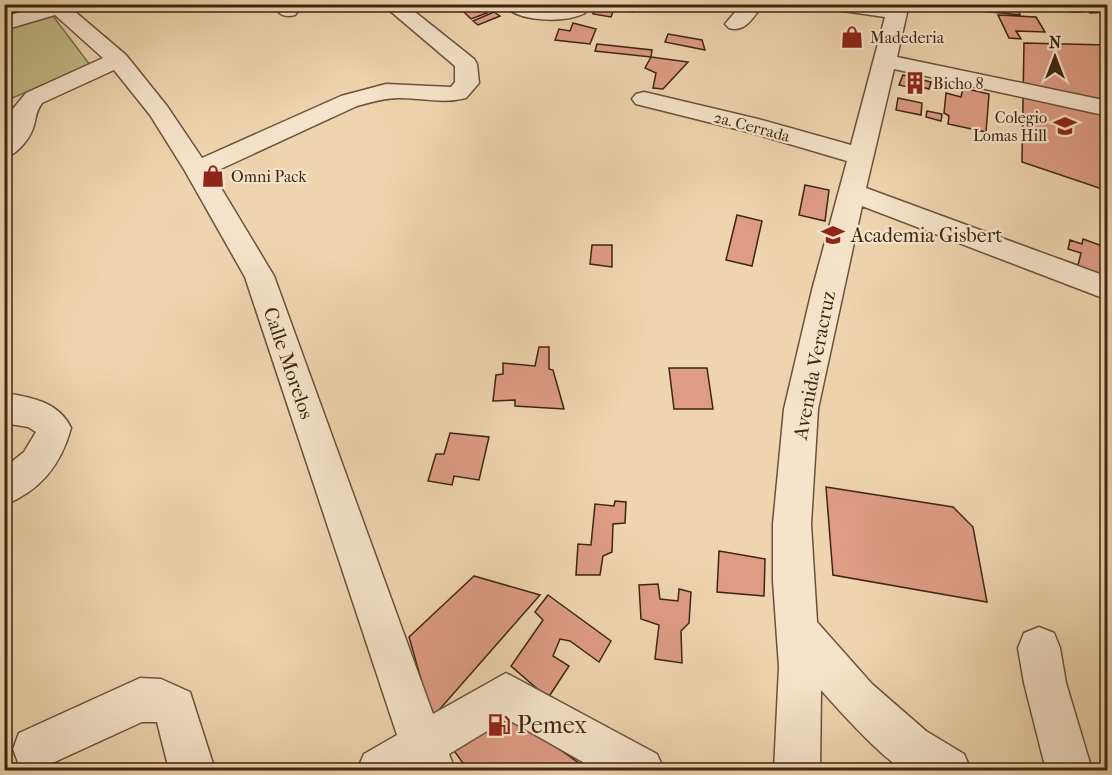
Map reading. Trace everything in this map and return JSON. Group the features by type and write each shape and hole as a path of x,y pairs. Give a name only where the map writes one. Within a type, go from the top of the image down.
{"street":[{"path":"197,170 368,95 388,91 432,96 458,93 467,83 466,64 392,4"},
{"path":"513,4 535,12 567,14 579,9 579,4"},
{"path":"736,24 753,4"},
{"path":"836,4 898,9"},
{"path":"4,24 61,6"},
{"name":"Calle Morelos","path":"61,6 118,60 159,111 197,170 259,276 427,758"},
{"name":"Avenida Veracruz","path":"797,771 800,667 796,630 792,524 801,409 827,290 898,9"},
{"path":"4,150 21,129 24,110 34,98 118,60"},
{"path":"886,61 1107,109"},
{"name":"2a. Cerrada","path":"644,99 758,127 860,156"},
{"path":"853,193 1107,289"},
{"path":"4,408 33,413 48,420 54,428 51,442 29,473 4,488"},
{"path":"796,630 857,699 910,747 948,771"},
{"path":"1039,648 1045,683 1070,771"},
{"path":"380,771 427,758 506,695 615,765"},
{"path":"35,749 140,700 161,701 175,707 192,771"}],"shaded area":[{"path":"5,5 56,5 50,12 90,65 5,101"}],"building":[{"path":"597,4 636,5 633,12 614,9 611,17 593,14"},
{"path":"928,4 976,4 976,8 965,6 964,11"},
{"path":"981,4 1029,4 1030,7 1017,6 1020,15 982,11"},
{"path":"1055,4 1105,4 1108,12 1090,13 1083,6 1076,6 1081,12 1071,12 1059,9"},
{"path":"479,6 487,13 471,19 463,11"},
{"path":"494,12 500,16 478,25 473,21"},
{"path":"998,15 1036,17 1045,32 1016,31 1021,39 1009,38"},
{"path":"573,23 596,29 590,44 555,40 559,29 570,31"},
{"path":"668,34 702,40 705,50 665,42"},
{"name":"Colegio Lomas Hill","path":"1024,43 1108,45 1108,191 1022,162"},
{"path":"597,44 652,50 651,57 595,51"},
{"path":"651,57 688,62 663,89 653,88 656,73 645,68"},
{"name":"Bicho 8","path":"903,75 931,82 929,89 914,85 913,88 899,85"},
{"path":"963,88 989,94 986,132 948,124 949,116 944,113 946,93 961,97"},
{"path":"898,98 922,103 921,115 896,110"},
{"path":"927,111 942,114 941,121 926,117"},
{"path":"805,185 829,190 825,221 799,215"},
{"path":"737,215 762,221 752,266 726,260"},
{"path":"1083,239 1108,248 1102,287 1059,269 1061,259 1078,265 1081,253 1068,249 1070,240 1082,244"},
{"path":"592,245 612,245 612,267 590,264"},
{"path":"539,347 549,347 549,369 553,370 564,409 515,406 515,400 493,401 496,375 503,374 503,363 535,366"},
{"path":"669,368 707,368 713,409 674,409"},
{"path":"450,433 489,437 479,480 454,476 452,485 428,481 436,454 444,454"},
{"path":"826,487 953,507 973,527 987,602 833,575"},
{"path":"615,501 626,502 625,523 613,524 612,552 603,556 600,575 576,575 578,544 591,545 595,504 614,506"},
{"path":"719,551 765,559 764,596 717,592"},
{"path":"474,576 540,595 432,718 409,637"},
{"path":"658,584 660,599 678,601 679,589 691,592 689,623 681,631 682,663 655,659 659,625 641,619 639,585"},
{"path":"548,595 611,641 599,662 570,641 560,639 553,656 569,666 548,698 511,666 543,620 535,612"},
{"name":"Pemex","path":"502,709 589,770 468,770 447,741"}],"place":[{"name":"Madederia","path":"852,37"},
{"name":"Bicho 8","path":"915,83"},
{"name":"Colegio Lomas Hill","path":"1065,126"},
{"name":"Omni Pack","path":"213,176"},
{"name":"Academia Gisbert","path":"833,235"},
{"name":"Pemex","path":"499,725"}]}
